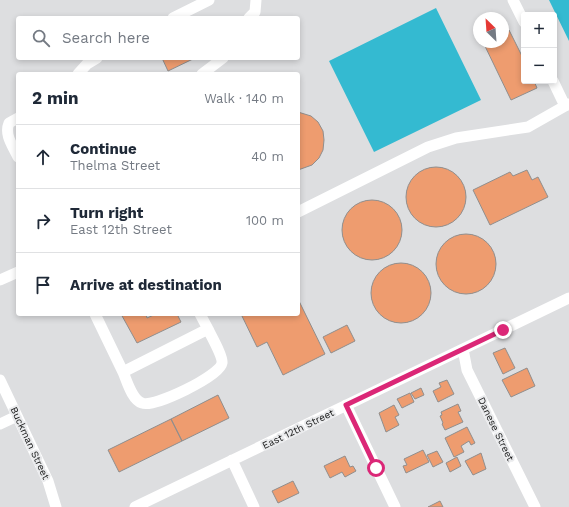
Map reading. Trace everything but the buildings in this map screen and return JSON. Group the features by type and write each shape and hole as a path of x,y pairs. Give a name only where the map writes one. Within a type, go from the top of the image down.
{"street":[{"path":"177,16 209,0"},
{"path":"251,16 255,12 256,0"},
{"path":"513,0 521,16"},
{"path":"80,72 87,64 94,60"},
{"path":"205,72 220,60"},
{"path":"300,211 428,147 456,138 528,127 567,105 555,84"},
{"path":"16,119 9,123 6,129 16,153"},
{"path":"0,280 16,273"},
{"name":"East 12th Street","path":"135,507 569,298"},
{"path":"95,316 136,400 140,403 146,404 162,401 212,375 220,368 222,363 221,358 201,316"},
{"path":"123,372 208,329"},
{"name":"Danese Street","path":"463,349 468,370 535,507"},
{"name":"Buckman Street","path":"0,380 48,481 56,507"},
{"path":"346,405 395,507"},
{"path":"0,424 17,416"},
{"path":"232,460 254,507"}],"water":[{"path":"549,0 569,0 569,41 557,16 557,12 555,12"},
{"path":"436,8 481,100 374,152 329,61"}],"route":[{"path":"376,468 346,405 503,330"}]}
